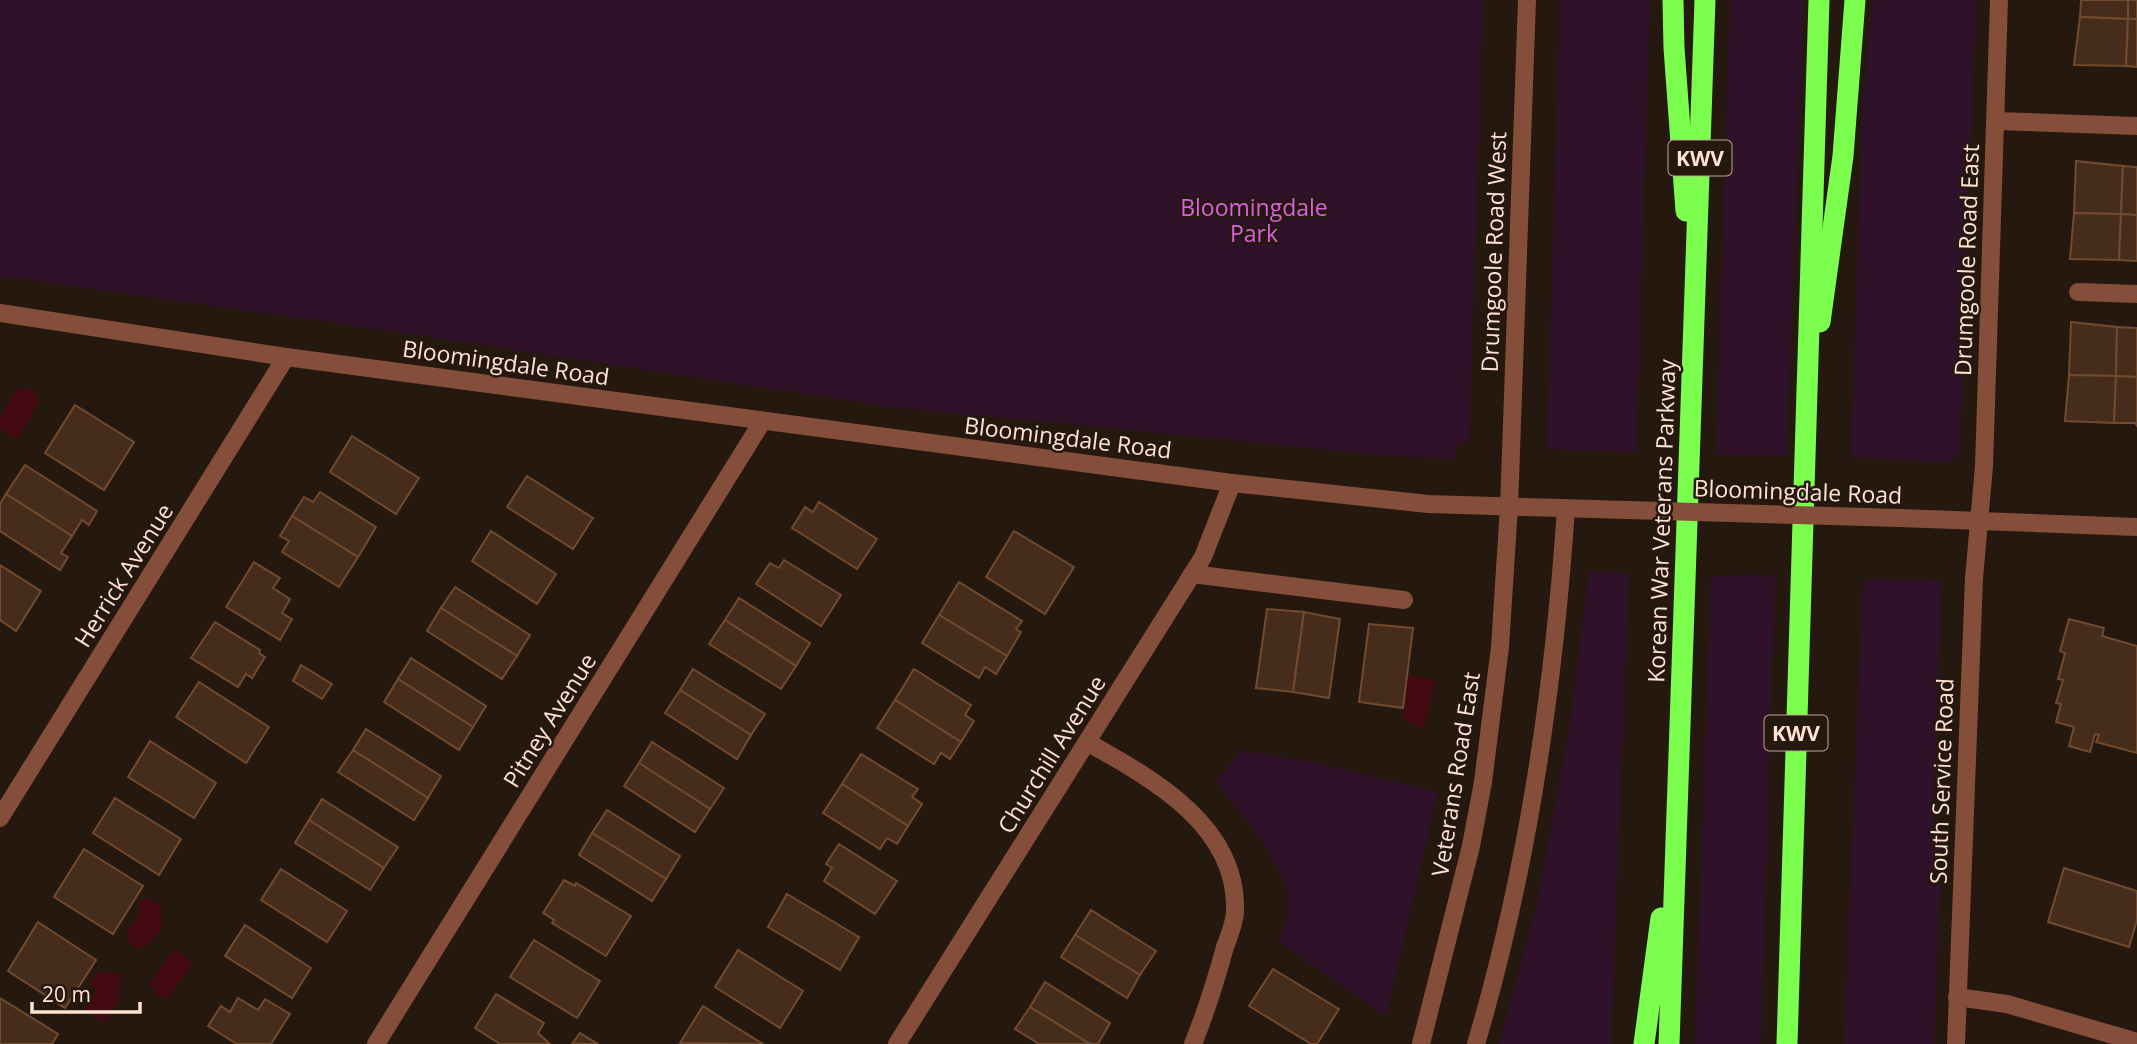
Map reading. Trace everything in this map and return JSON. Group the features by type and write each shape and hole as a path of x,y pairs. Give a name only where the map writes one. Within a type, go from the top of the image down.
{"highway":[{"path":"1673,0 1674,48 1694,317"},
{"name":"Korean War Veterans Parkway","path":"1669,1044 1705,0"},
{"name":"KWV","path":"1787,1040 1819,0"},
{"path":"1804,435 1843,156 1855,0"},
{"path":"1644,1044 1677,798"}],"street":[{"name":"Drumgoole Road West","path":"1509,507 1527,0"},
{"name":"Drumgoole Road East","path":"1979,521 1984,466 1999,0"},
{"path":"1996,121 2137,126"},
{"path":"2078,292 2137,294"},
{"name":"Bloomingdale Road","path":"0,313 286,357 762,422 1232,483 1428,504 2137,527"},
{"name":"Herrick Avenue","path":"0,818 286,357"},
{"name":"Pitney Avenue","path":"376,1044 762,422"},
{"name":"Churchill Avenue","path":"897,1044 1192,574 1214,534 1232,483"},
{"name":"Veterans Road East","path":"1421,1044 1456,913 1483,782 1500,647 1509,507"},
{"path":"1476,1044 1504,940 1532,807 1551,681 1566,508"},
{"name":"South Service Road","path":"1956,1044 1979,521"},
{"path":"1192,574 1404,600"},
{"path":"1087,742 1134,769 1189,809 1218,843 1232,883 1236,912 1209,1004 1193,1044"},
{"path":"1957,997 2007,1004 2137,1042"}],"green space":[{"name":"Bloomingdale Park","path":"0,0 1483,0 1469,441 1456,447 1454,459 1386,455 892,407 325,321 0,276"},
{"path":"1560,0 1650,0 1636,452 1547,449"},
{"path":"1730,0 1804,0 1786,456 1716,454"},
{"path":"1873,0 1976,0 1960,452 1950,462 1851,457 1862,115"},
{"path":"1589,571 1629,574 1611,1044 1499,1044 1537,905 1569,731"},
{"path":"1775,575 1761,1044 1695,1044 1711,576"},
{"path":"1863,579 1942,580 1932,835 1942,835 1934,1044 1844,1044"},
{"path":"1242,750 1310,762 1438,792 1386,1016 1278,941 1289,910 1288,894 1282,877 1262,842 1216,781"}],"shaded area":[{"path":"25,386 38,393 35,398 39,401 18,439 0,429 0,417 17,388 22,391"},
{"path":"1408,675 1435,680 1424,728 1403,720"},
{"path":"148,898 161,905 162,930 146,946 136,948 128,941 127,931 138,918 139,903"},
{"path":"172,951 184,954 192,964 169,997 159,997 150,984"},
{"path":"98,972 120,973 119,1001 104,1023 84,1011 97,989 91,987 91,977 98,977"}],"building":[{"path":"2081,0 2128,0 2128,19 2080,17"},
{"path":"2128,0 2137,0 2137,19 2128,19"},
{"path":"2080,17 2128,19 2126,66 2074,65"},
{"path":"2128,19 2137,19 2137,67 2126,66"},
{"path":"2076,161 2123,166 2121,214 2074,213"},
{"path":"2123,166 2137,167 2137,215 2121,214"},
{"path":"2074,213 2121,214 2119,260 2070,259"},
{"path":"2121,214 2137,215 2137,261 2119,260"},
{"path":"2071,322 2117,327 2116,376 2069,375"},
{"path":"2117,327 2137,328 2137,377 2116,376"},
{"path":"2069,375 2116,376 2114,423 2065,421"},
{"path":"2116,376 2137,377 2137,426 2135,423 2114,423"},
{"path":"75,405 134,442 104,490 45,453"},
{"path":"352,436 419,478 396,514 330,472"},
{"path":"25,465 97,511 89,525 82,520 72,536 6,494"},
{"path":"527,476 593,518 573,549 507,507"},
{"path":"320,492 376,527 358,557 292,516 304,497 313,502"},
{"path":"6,494 72,536 61,553 68,557 60,570 0,531 0,504"},
{"path":"819,502 877,539 857,569 792,528 805,507 813,512"},
{"path":"292,516 358,557 339,587 282,552 289,541 280,536"},
{"path":"491,531 556,574 537,604 472,561"},
{"path":"1014,531 1074,567 1045,614 986,577"},
{"path":"784,560 841,595 821,626 756,584 770,563 779,568"},
{"path":"254,562 280,578 273,588 290,599 282,613 292,619 280,640 226,607"},
{"path":"0,565 41,591 16,631 0,620"},
{"path":"959,582 1022,621 1016,629 1021,632 1007,656 939,615"},
{"path":"455,587 530,635 517,656 441,608"},
{"path":"739,598 810,643 796,666 725,620"},
{"path":"441,608 517,656 502,679 427,631"},
{"path":"1267,609 1304,612 1293,692 1256,688"},
{"path":"1304,612 1340,619 1329,698 1293,692"},
{"path":"939,615 1007,656 996,674 985,667 979,678 922,643"},
{"path":"2069,619 2104,628 2102,636 2137,646 2137,753 2096,742 2099,735 2095,734 2090,752 2069,746 2074,727 2056,722 2061,704 2056,703 2063,680 2058,679 2065,653 2060,651"},
{"path":"725,620 796,666 781,689 709,644"},
{"path":"215,622 260,650 259,653 265,657 252,678 246,674 238,687 191,658"},
{"path":"1369,624 1413,628 1403,708 1359,702"},
{"path":"411,658 486,706 473,727 398,679"},
{"path":"301,665 332,684 322,699 293,681"},
{"path":"693,669 765,714 751,735 680,690"},
{"path":"914,669 971,705 965,715 974,721 961,742 895,700"},
{"path":"398,679 473,727 459,750 384,702"},
{"path":"199,682 269,727 246,763 176,717"},
{"path":"680,690 751,735 737,759 665,713"},
{"path":"895,700 961,742 950,759 941,753 934,764 877,728"},
{"path":"366,729 441,776 428,798 353,750"},
{"path":"150,741 216,783 194,818 128,777"},
{"path":"652,742 724,788 710,809 639,763"},
{"path":"353,750 428,798 414,820 338,772"},
{"path":"861,754 918,789 912,797 922,804 908,826 842,784"},
{"path":"639,763 710,809 695,832 624,786"},
{"path":"842,784 908,826 897,844 887,838 880,849 823,813"},
{"path":"115,798 181,839 159,875 93,833"},
{"path":"322,799 398,847 384,868 309,820"},
{"path":"607,810 680,856 666,879 592,833"},
{"path":"309,820 384,868 370,890 295,843"},
{"path":"592,833 666,879 652,901 579,855"},
{"path":"839,844 897,881 875,914 824,881 832,868 826,864"},
{"path":"84,849 143,886 113,934 54,897"},
{"path":"2064,868 2137,891 2137,920 2129,947 2048,922"},
{"path":"281,869 347,911 327,942 261,900"},
{"path":"564,880 575,886 576,883 631,916 606,956 552,923 554,920 543,913"},
{"path":"787,894 859,937 840,970 768,927"},
{"path":"1091,910 1156,951 1140,975 1075,935"},
{"path":"38,922 96,960 65,1008 8,971"},
{"path":"245,925 311,968 292,998 225,956"},
{"path":"1075,935 1140,975 1127,998 1061,957"},
{"path":"534,940 600,981 577,1018 510,977"},
{"path":"738,950 803,991 780,1028 715,987"},
{"path":"1273,969 1339,1009 1317,1044 1311,1044 1249,1006"},
{"path":"1045,982 1110,1023 1098,1044 1090,1044 1030,1007"},
{"path":"496,994 544,1023 538,1033 550,1044 500,1044 475,1028"},
{"path":"0,998 58,1034 52,1044 0,1044"},
{"path":"238,998 258,1010 265,999 290,1014 271,1044 237,1044 208,1026 221,1006 230,1012"},
{"path":"703,1006 723,1019 763,1044 680,1043"},
{"path":"1030,1007 1090,1044 1039,1044 1015,1029"},
{"path":"580,1033 598,1044 572,1044"}]}
